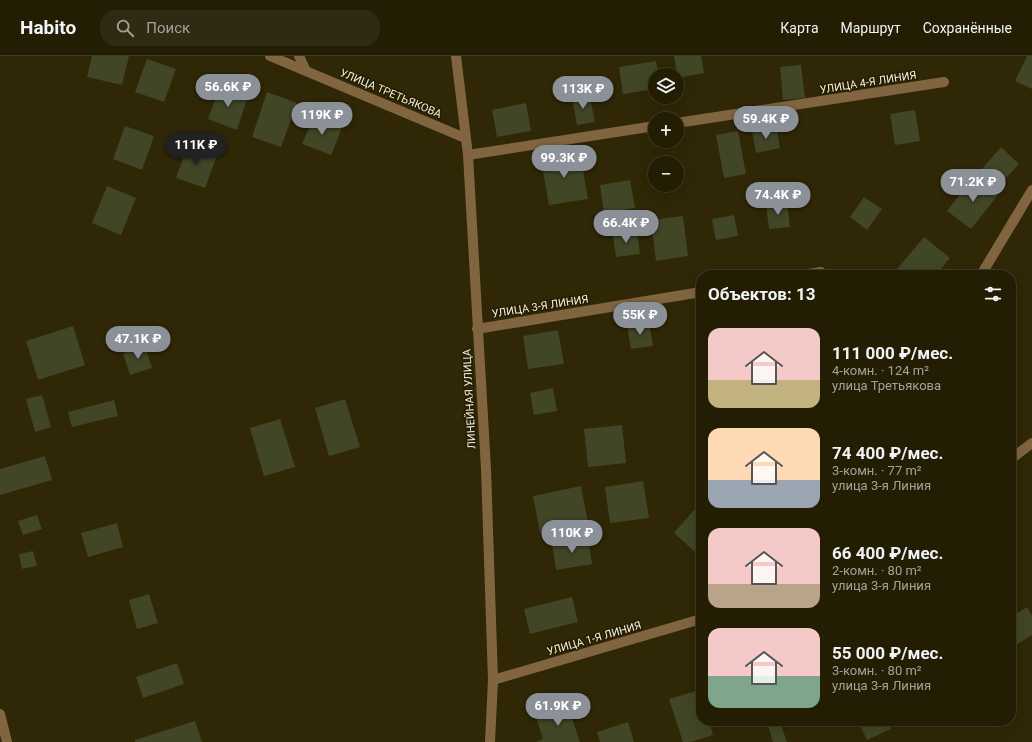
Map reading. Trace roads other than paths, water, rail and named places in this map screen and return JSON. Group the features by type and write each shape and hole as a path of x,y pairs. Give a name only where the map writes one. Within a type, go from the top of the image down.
{"street":[{"name":"УЛИЦА ТРЕТЬЯКОВА","path":"270,56 465,138"},
{"path":"299,56 306,70"},
{"name":"ЛИНЕЙНАЯ УЛИЦА","path":"456,56 468,155 486,468 493,680 490,742"},
{"name":"УЛИЦА 4-Я ЛИНИЯ","path":"684,122 944,82"},
{"path":"468,155 648,127"},
{"path":"984,270 1032,190"},
{"name":"УЛИЦА 3-Я ЛИНИЯ","path":"477,329 696,293"},
{"path":"1016,455 1032,443"},
{"name":"УЛИЦА 1-Я ЛИНИЯ","path":"493,680 696,619"},
{"path":"0,714 7,742"}]}
